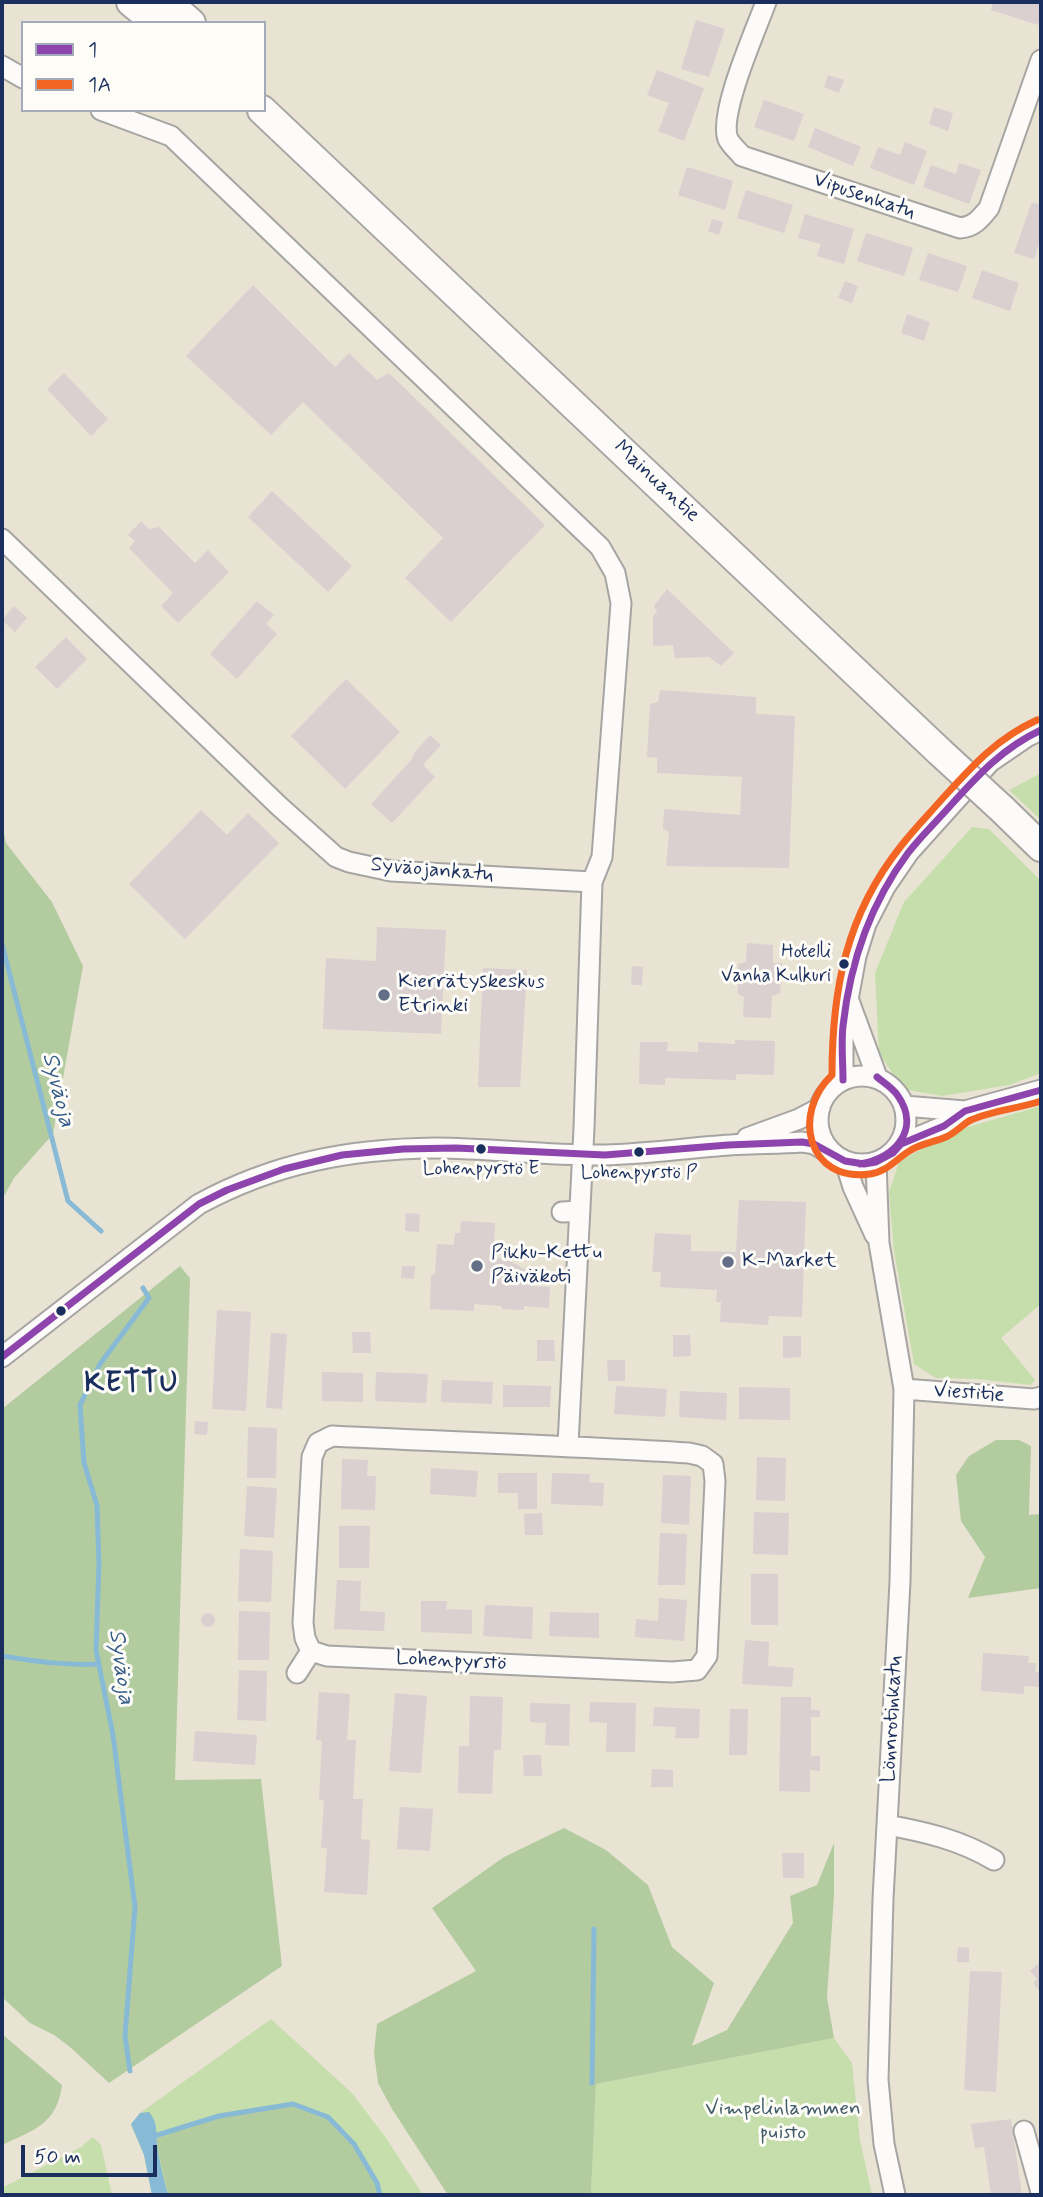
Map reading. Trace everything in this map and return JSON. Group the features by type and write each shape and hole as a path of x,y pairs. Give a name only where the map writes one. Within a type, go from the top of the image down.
{"highway":[{"path":"131,2 155,21"},
{"path":"167,2 189,21"},
{"name":"Mainuantie","path":"266,113 1041,847"}],"street":[{"name":"Vipusenkatu","path":"766,2 731,100 725,123 728,140 742,156 960,229 978,222 989,208 1041,60"},
{"path":"2,66 21,77"},
{"path":"106,112 171,136 600,547 615,573 621,604 602,857 592,883 582,1155 571,1212 568,1445"},
{"name":"Syväojankatu","path":"2,539 279,806 336,857 391,871 592,883"},
{"path":"843,1080 842,1027 856,956 866,924 891,878 909,852 990,762 1041,730"},
{"path":"849,1000 877,1077"},
{"path":"2,1357 199,1205 230,1187 263,1174 326,1157 436,1148 607,1155 720,1145 802,1142 814,1144 840,1158 864,1164 876,1162 893,1153 901,1144 905,1131 904,1106 892,1088 877,1077 860,1076 843,1080 829,1091 820,1108 818,1126 821,1136 840,1158"},
{"path":"901,1144 944,1126 965,1111 1041,1090"},
{"path":"904,1106 965,1111"},
{"path":"720,1145 762,1133 820,1108"},
{"name":"Lönnrotinkatu","path":"840,1158 878,1243"},
{"name":"Lönnrotinkatu","path":"876,1162 878,1243 904,1389 900,1569 883,1899 878,2080 884,2144 895,2195"},
{"name":"Viestitie","path":"904,1389 1037,1398"},
{"name":"Lohenpyrstö","path":"332,1436 530,1446 568,1445 689,1453 702,1456 713,1464 715,1481 707,1656 697,1670 672,1672 327,1657 311,1651 305,1638 303,1623 312,1457 318,1443 332,1436"},
{"path":"297,1673 311,1651"},
{"path":"887,1825 950,1838 971,1846 994,1860"},
{"path":"1024,2131 1041,2192"}],"green space":[{"path":"1041,773 1041,820 1009,790"},
{"path":"2,822 6,843 52,902 83,966 53,1134 14,1178 2,1200"},
{"path":"972,827 989,829 1041,881 1041,1073 1009,1085 942,1096 903,1089 879,1053 875,973 904,902"},
{"path":"1041,1106 1041,1304 1001,1338 1035,1380 1031,1385 936,1378 914,1364 894,1251 889,1192 899,1162 951,1132"},
{"path":"180,1266 190,1278 175,1780 261,1779 282,1966 109,2083 70,2047 30,2023 2,1997 2,1409"},
{"path":"996,1440 1019,1440 1031,1446 1029,1515 1041,1514 1041,1588 968,1598 985,1557 961,1521 956,1475 969,1456"},
{"path":"564,1828 606,1850 648,1885 672,1947 714,1983 692,2046 727,2030 793,1923 790,1896 817,1885 834,1843 834,1896 827,1997 834,2038 596,2084 591,2195 448,2195 378,2083 374,2053 377,2024 476,1971 432,1908 504,1857"},
{"path":"271,2019 352,2093 386,2138 423,2195 152,2195 144,2155 131,2125 140,2113"},
{"path":"2,2034 62,2085 55,2109 42,2124 2,2145"},
{"name":"Vimpelinlammen puisto","path":"834,2038 852,2063 860,2140 872,2195 591,2195 596,2084"},
{"path":"293,2104 321,2113 346,2134 372,2174 380,2195 168,2195 157,2136 187,2129 219,2116"},
{"path":"93,2137 101,2145 112,2195 2,2195 2,2188 81,2147"}],"water":[{"path":"149,2112 155,2124 168,2195 152,2195 144,2155 131,2124 140,2113"}],"building":[{"path":"993,2 1041,2 1038,25 991,10"},
{"path":"696,20 725,29 709,77 681,69"},
{"path":"657,70 704,88 684,141 658,131 669,103 647,95"},
{"path":"828,75 844,80 839,93 824,87"},
{"path":"764,100 804,114 794,141 754,127"},
{"path":"934,107 953,113 948,131 929,124"},
{"path":"815,128 861,147 853,166 808,147"},
{"path":"905,142 927,151 914,185 870,168 878,147 900,155"},
{"path":"959,163 981,170 969,204 923,187 931,165 956,174"},
{"path":"687,167 733,181 725,210 678,195"},
{"path":"746,190 793,205 784,233 737,218"},
{"path":"1032,202 1041,205 1041,238 1034,259 1014,253"},
{"path":"805,214 854,229 844,264 817,256 821,244 798,238"},
{"path":"712,219 723,222 719,235 708,231"},
{"path":"866,233 913,248 904,276 857,261"},
{"path":"928,253 967,266 958,292 919,280"},
{"path":"982,270 1019,283 1010,311 972,298"},
{"path":"845,281 858,286 852,303 838,298"},
{"path":"253,285 335,367 349,353 377,380 389,373 545,525 451,622 405,578 443,538 303,402 271,435 186,356"},
{"path":"907,314 930,322 924,341 901,333"},
{"path":"64,373 108,419 91,436 47,389"},
{"path":"272,491 352,566 328,592 248,517"},
{"path":"141,521 149,529 159,527 195,563 208,550 229,572 178,623 161,606 173,593 129,548 135,541 128,535"},
{"path":"667,589 734,653 721,666 709,657 675,658 673,645 653,646 653,616 657,612 654,606"},
{"path":"257,601 274,615 266,624 277,634 237,679 210,654"},
{"path":"14,606 27,618 15,632 2,620"},
{"path":"66,637 87,659 57,689 35,667"},
{"path":"346,679 400,732 345,789 291,736"},
{"path":"660,690 756,697 756,714 795,716 789,868 666,866 669,832 663,829 664,809 740,815 742,777 657,773 657,758 647,757 650,704 658,702"},
{"path":"430,735 441,745 423,765 435,777 392,823 371,804"},
{"path":"201,810 227,835 248,813 279,843 185,939 129,884"},
{"name":"Kierrätyskeskus Etrinki","path":"377,927 446,930 441,1034 323,1029 326,958 376,961"},
{"path":"747,943 773,945 773,963 782,963 780,993 772,996 771,1018 743,1017 744,997 738,994 738,964 746,962"},
{"path":"632,966 643,967 642,985 631,985"},
{"path":"483,968 527,970 520,1087 478,1087"},
{"path":"735,1040 775,1041 774,1075 736,1074 736,1080 665,1078 665,1085 639,1084 640,1042 668,1042 667,1051 698,1052 698,1042 735,1044"},
{"name":"K-Market","path":"739,1200 806,1202 802,1317 769,1316 768,1325 720,1322 721,1302 716,1302 717,1290 660,1287 661,1272 652,1272 655,1233 691,1235 691,1251 736,1252"},
{"path":"406,1213 420,1214 419,1232 405,1231"},
{"name":"Pikku-Kettu Päiväkoti","path":"461,1221 495,1223 493,1258 507,1259 531,1273 531,1286 550,1287 549,1308 524,1306 524,1310 502,1309 502,1306 474,1304 474,1311 430,1309 431,1276 435,1273 437,1244 454,1245 455,1233 460,1233"},
{"path":"402,1266 415,1266 414,1279 401,1278"},
{"path":"217,1310 251,1312 246,1411 212,1409"},
{"path":"352,1332 370,1332 371,1353 353,1353"},
{"path":"271,1333 287,1334 282,1409 266,1408"},
{"path":"673,1335 690,1335 691,1356 673,1357"},
{"path":"783,1336 801,1336 801,1357 783,1358"},
{"path":"537,1340 554,1340 555,1361 537,1361"},
{"path":"607,1360 625,1360 625,1381 608,1381"},
{"path":"322,1372 363,1373 363,1402 322,1401"},
{"path":"376,1372 428,1374 426,1403 375,1401"},
{"path":"442,1380 493,1382 492,1404 441,1402"},
{"path":"503,1385 551,1386 550,1407 503,1407"},
{"path":"616,1386 667,1389 665,1417 614,1414"},
{"path":"739,1387 790,1388 790,1420 739,1419"},
{"path":"680,1391 727,1393 726,1420 679,1417"},
{"path":"195,1421 208,1422 207,1435 194,1434"},
{"path":"248,1427 277,1428 276,1478 247,1478"},
{"path":"757,1457 786,1458 785,1501 756,1500"},
{"path":"342,1459 368,1460 367,1476 376,1476 375,1510 341,1509"},
{"path":"431,1468 478,1471 476,1497 430,1494"},
{"path":"498,1473 537,1473 537,1509 518,1509 518,1493 498,1493"},
{"path":"552,1473 590,1474 589,1482 604,1483 603,1506 551,1504"},
{"path":"663,1475 691,1476 689,1525 661,1523"},
{"path":"247,1486 277,1488 274,1538 244,1536"},
{"path":"754,1512 789,1513 788,1555 753,1554"},
{"path":"542,1513 543,1535 525,1535 524,1514"},
{"path":"339,1526 370,1526 369,1568 339,1568"},
{"path":"660,1533 687,1534 685,1585 658,1585"},
{"path":"240,1549 273,1551 271,1602 238,1601"},
{"path":"751,1574 778,1574 778,1625 751,1625"},
{"path":"337,1580 361,1581 360,1611 385,1612 384,1631 334,1629"},
{"path":"659,1598 687,1600 684,1641 635,1637 636,1619 658,1621"},
{"path":"421,1601 447,1601 446,1609 472,1610 472,1634 421,1632"},
{"path":"485,1605 533,1607 532,1639 483,1636"},
{"path":"239,1611 270,1612 269,1660 238,1660"},
{"path":"550,1612 599,1613 599,1638 549,1636"},
{"path":"205,1613 211,1613 215,1620 211,1627 205,1627 201,1623 201,1617"},
{"path":"745,1640 769,1642 768,1666 794,1668 792,1687 742,1684"},
{"path":"983,1653 1029,1656 1028,1663 1036,1663 1035,1672 1041,1672 1041,1687 1024,1686 1024,1694 981,1691"},
{"path":"239,1670 267,1671 266,1721 237,1720"},
{"path":"319,1692 350,1694 347,1740 356,1740 353,1799 363,1799 361,1839 370,1840 367,1895 324,1892 327,1848 321,1848 324,1800 319,1800 322,1741 316,1740"},
{"path":"395,1693 427,1696 421,1773 389,1771"},
{"path":"470,1696 503,1697 501,1750 494,1750 492,1794 458,1793 459,1746 469,1746"},
{"path":"781,1697 811,1697 811,1710 820,1710 820,1717 811,1717 811,1756 820,1756 820,1771 810,1770 810,1792 779,1791"},
{"path":"590,1702 636,1703 635,1752 606,1752 607,1723 589,1722"},
{"path":"530,1703 570,1704 569,1746 545,1745 546,1723 530,1722"},
{"path":"654,1707 700,1709 699,1738 675,1738 676,1727 653,1726"},
{"path":"730,1709 748,1709 747,1755 729,1755"},
{"path":"195,1731 257,1735 255,1765 193,1761"},
{"path":"523,1755 541,1755 542,1776 524,1776"},
{"path":"652,1769 673,1770 673,1787 651,1787"},
{"path":"400,1807 433,1809 430,1851 397,1849"},
{"path":"782,1853 804,1853 804,1878 783,1878"},
{"path":"958,1947 969,1948 969,1962 957,1962"},
{"path":"1041,1961 1041,1992 1033,1983 1037,1979 1030,1971"},
{"path":"970,1971 1002,1972 996,2092 964,2090"},
{"path":"1011,2119 1022,2195 991,2195 984,2147 975,2148 971,2124"}],"waterway":[{"name":"Syväoja","path":"2,944 68,1201 101,1231"},
{"name":"Syväoja","path":"130,2071 125,2036 135,1907 113,1735 96,1650 99,1564 97,1505 84,1463 80,1405 100,1364 149,1298 143,1288"},
{"path":"2,1656 62,1664 99,1664"},
{"path":"592,2083 594,1929"},
{"path":"151,2137 219,2116 293,2104 328,2117 354,2144 377,2183 380,2195"}],"transit line":[{"name":"1A","path":"1037,720 997,744 965,775 901,846 867,899 855,926 839,983 832,1075 819,1091 812,1108 812,1142 820,1157 832,1168 849,1174 876,1173 915,1148 942,1139 977,1117 1041,1101"},
{"name":"1","path":"843,1080 842,1033 846,1003 864,935 883,893 913,847 972,783 1003,753 1041,730"},
{"name":"1","path":"860,1164 884,1156 901,1140 905,1131 907,1120 898,1096 877,1077"},
{"name":"1","path":"2,1357 199,1204 227,1190 284,1169 342,1155 403,1149 456,1148 605,1155 802,1142 814,1144 845,1161 864,1164 876,1162 893,1153 901,1144 944,1126 965,1111 1041,1090"}],"place":[{"name":"Hotelli Vanha Kulkuri","path":"844,964"},
{"name":"Kierrätyskeskus Etrinki","path":"384,995"},
{"name":"Lohenpyrstö E","path":"481,1149"},
{"name":"Lohenpyrstö P","path":"639,1152"},
{"name":"K-Market","path":"728,1262"},
{"name":"Pikku-Kettu Päiväkoti","path":"477,1266"}],"district":[{"name":"KETTU","path":"132,1385"}]}
